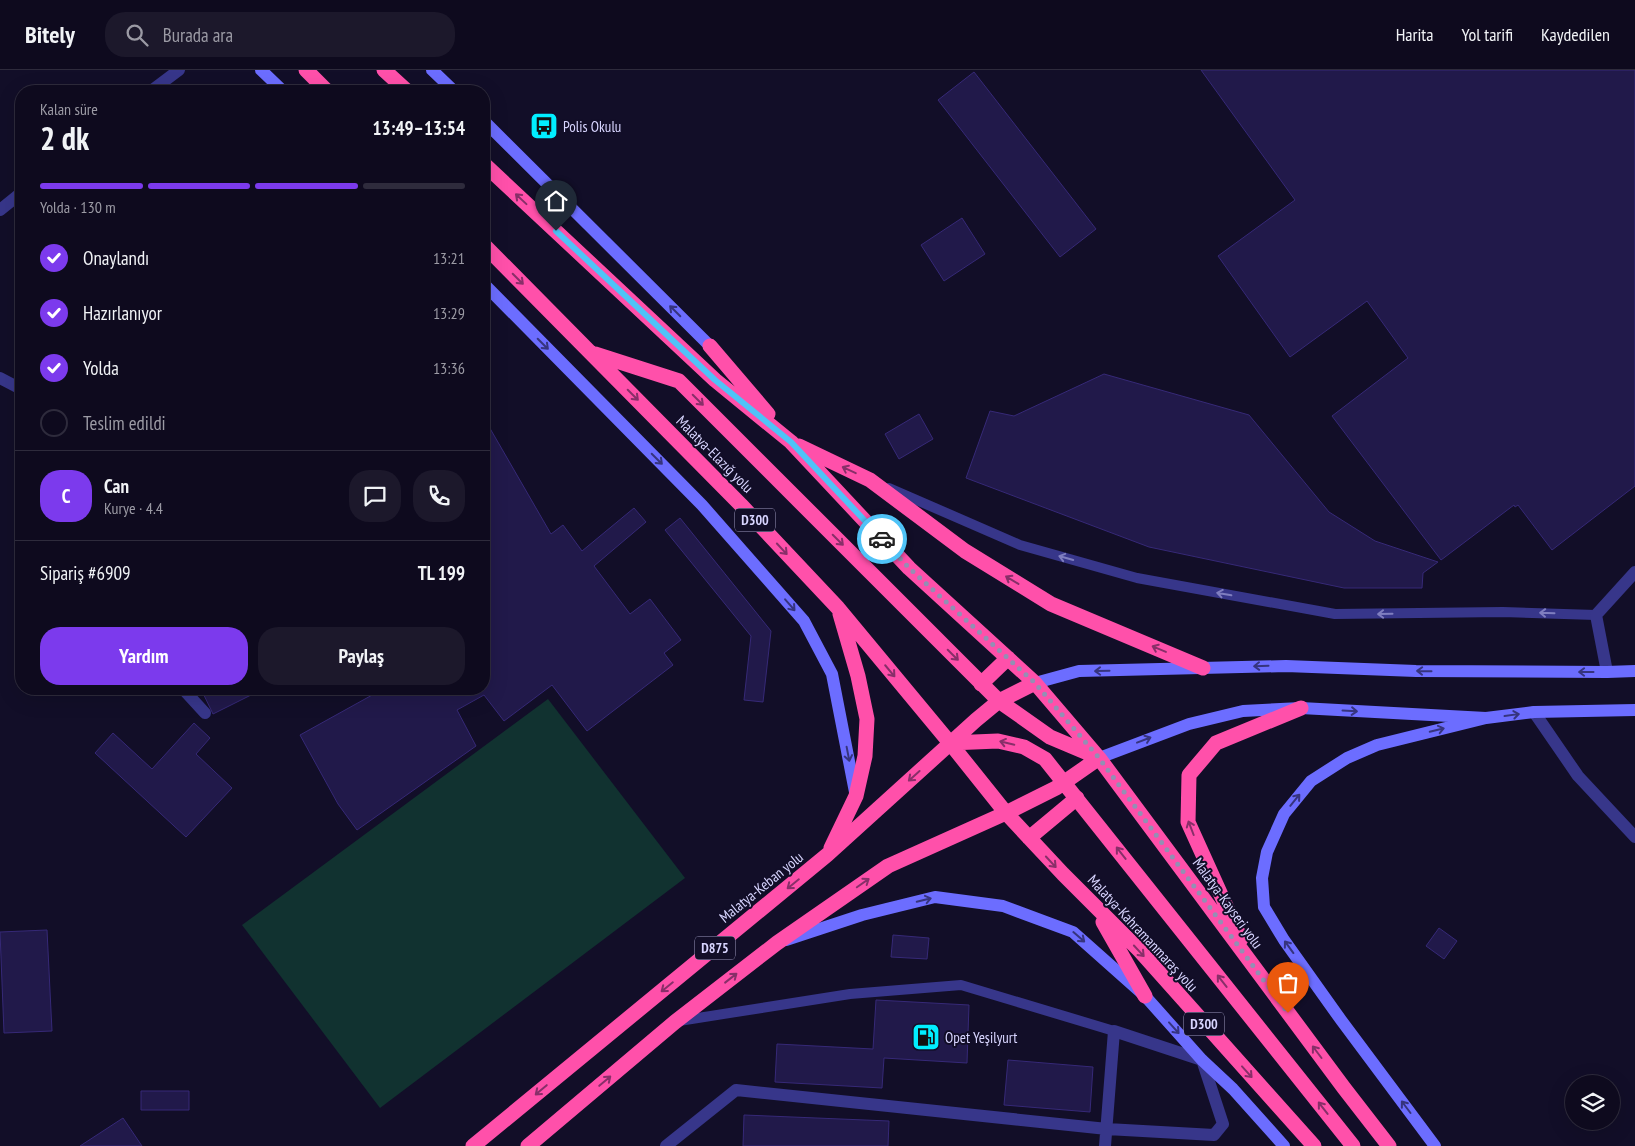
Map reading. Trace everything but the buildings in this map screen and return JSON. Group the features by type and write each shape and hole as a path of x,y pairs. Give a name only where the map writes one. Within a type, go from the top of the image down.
{"highway":[{"path":"304,70 320,85"},
{"path":"384,70 400,85"},
{"path":"490,170 715,380 791,442 870,480 965,551 1051,604 1204,668"},
{"name":"Malatya-Elazığ yolu","path":"490,251 735,498 838,608 1006,814"},
{"path":"710,346 791,442 909,568 1035,683"},
{"path":"592,353 679,381 999,701 1050,737 1099,758"},
{"path":"827,856 856,796 865,756 868,719 858,676 838,608"},
{"path":"981,684 1008,658"},
{"name":"Malatya-Keban yolu","path":"473,1146 827,856 950,743 999,701 1035,683"},
{"name":"Malatya-Kayseri yolu","path":"1035,683 1099,758 1254,968 1389,1146"},
{"path":"1254,968 1188,822 1189,775 1216,743 1301,708"},
{"path":"950,743 998,741 1024,747 1045,759 1353,1146"},
{"path":"1006,814 1056,788 1099,758"},
{"path":"1029,838 1077,798"},
{"name":"Malatya-Kahramanmaraş yolu","path":"1006,814 1140,951 1314,1146"},
{"name":"D875","path":"528,1146 675,1022 777,943 888,866 1006,814"},
{"path":"1092,904 1145,996"}],"street":[{"path":"160,85 179,70"},
{"path":"261,70 277,85"},
{"path":"432,70 448,85"},
{"path":"490,127 710,346"},
{"path":"0,210 15,198"},
{"path":"490,294 702,505 804,621 832,674 856,796"},
{"path":"0,378 15,386"},
{"path":"1607,672 1596,615 1635,572"},
{"path":"1035,683 1079,671 1286,666 1416,671 1635,671"},
{"path":"188,695 205,713"},
{"path":"1099,758 1189,724 1243,711 1301,708 1486,718"},
{"path":"1435,1146 1341,1020 1284,940 1264,907 1262,878 1267,852 1284,814 1310,781 1347,758 1377,745 1486,718 1534,712 1635,710"},
{"path":"1534,712 1578,776 1635,837"},
{"path":"777,943 862,914 935,897 1003,906 1073,932 1145,996 1202,1060 1233,1089 1284,1146"},
{"path":"1105,1146 1114,1031 1202,1060"},
{"path":"666,1146 736,1090 1106,1129 1214,1135 1223,1124 1202,1060"}],"lane":[{"path":"870,480 1020,546 1156,582 1334,614 1503,612 1596,615"},
{"path":"675,1022 850,994 961,985 1114,1031"}],"green space":[{"path":"548,699 685,878 380,1108 242,925"}],"way so far":[{"path":"882,539 909,568 1035,683 1099,758 1288,1013"}],"place":[{"name":"Polis Okulu","path":"544,126"},
{"name":"Opet Yeşilyurt","path":"926,1037"}],"route":[{"path":"556,231 715,380 791,442 882,539"}]}
